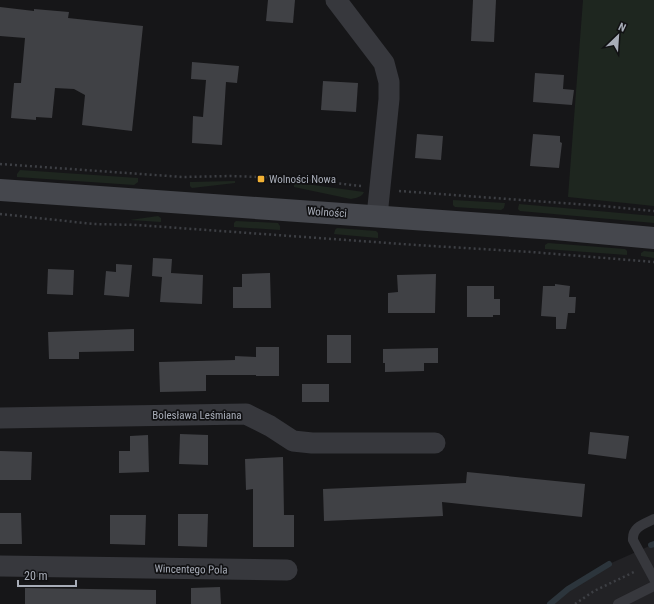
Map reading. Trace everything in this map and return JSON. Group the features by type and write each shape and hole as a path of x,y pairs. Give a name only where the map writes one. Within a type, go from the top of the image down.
{"main road":[{"name":"Wolności","path":"0,190 555,229 654,238"}],"street":[{"path":"336,0 384,63 389,82 377,216"},
{"name":"Bolesława Leśmiana","path":"0,418 246,414 270,426 293,441 312,443 435,443"},
{"name":"Wincentego Pola","path":"0,566 287,570"}],"lane":[{"path":"654,519 639,526 634,530 632,536 632,540 654,579"},
{"path":"618,604 654,586"}],"path":[{"path":"0,164 183,177 231,176 287,178 420,193 654,211"},
{"path":"0,214 94,224 137,225 654,262"},
{"path":"575,604 594,591 647,565"}],"shaded area":[{"path":"583,0 654,0 654,206 568,197"},
{"path":"20,170 138,178 138,182 134,185 17,177"},
{"path":"235,181 235,183 192,188 190,186 190,182"},
{"path":"294,184 364,192 357,198 351,199 294,187"},
{"path":"453,200 505,203 504,208 501,210 455,207 453,205"},
{"path":"519,204 654,216 654,223 520,211 518,209"},
{"path":"158,216 161,218 161,222 130,220"},
{"path":"236,221 278,223 280,230 234,227 234,223"},
{"path":"337,228 376,231 378,233 378,238 334,234"},
{"path":"548,243 625,249 627,251 627,255 545,249 545,245"},
{"path":"644,251 654,252 654,258 641,256 641,253"},
{"path":"654,544 654,604 550,604 568,589 609,564"}],"building":[{"path":"268,0 295,0 293,23 266,21"},
{"path":"473,0 496,0 494,42 471,41"},
{"path":"0,7 34,11 34,9 69,12 68,18 143,26 132,131 82,125 85,95 74,89 55,88 52,118 36,117 36,120 11,118 14,83 21,83 25,38 0,36"},
{"path":"192,62 239,66 237,83 226,82 222,145 192,143 193,116 203,117 206,80 191,79"},
{"path":"535,73 564,75 563,89 574,90 572,105 533,102"},
{"path":"323,81 358,83 356,112 321,110"},
{"path":"417,134 443,136 441,160 415,158"},
{"path":"533,134 560,136 560,142 562,143 559,168 530,166"},
{"path":"153,258 172,259 171,273 203,275 202,304 160,302 162,277 152,276"},
{"path":"116,264 132,265 129,297 104,295 106,271 116,272"},
{"path":"48,269 74,270 73,295 47,294"},
{"path":"270,273 271,308 233,308 233,287 242,287 242,274"},
{"path":"436,274 435,313 388,313 388,293 398,292 397,275"},
{"path":"555,284 570,286 569,297 576,297 575,313 568,313 566,329 556,329 556,317 541,316 543,286 555,286"},
{"path":"467,286 494,286 494,299 500,299 500,315 493,315 493,317 467,317"},
{"path":"134,329 134,351 79,352 79,359 49,359 48,332"},
{"path":"327,335 351,335 351,363 327,363"},
{"path":"256,347 279,347 279,376 206,375 206,391 160,392 159,362 235,360 235,356 256,357"},
{"path":"438,348 438,363 424,363 424,371 385,372 385,363 383,363 383,349"},
{"path":"302,384 329,384 329,402 302,402"},
{"path":"590,432 629,436 626,459 588,454"},
{"path":"180,434 208,435 208,465 179,464"},
{"path":"148,435 149,472 119,473 119,451 130,451 130,436"},
{"path":"0,451 32,452 31,480 0,480"},
{"path":"283,457 284,515 294,515 294,547 253,547 253,489 246,490 245,459"},
{"path":"467,472 585,484 582,517 442,502 443,516 324,521 323,489 466,483"},
{"path":"0,513 21,513 22,544 0,544"},
{"path":"178,514 208,514 207,547 178,546"},
{"path":"110,515 146,515 145,545 110,544"},
{"path":"220,587 221,604 191,604 191,588"},
{"path":"25,588 156,590 156,604 25,604"}],"waterway":[{"path":"550,604 568,589 609,564"}],"place":[{"name":"Wolności Nowa","path":"261,179"}]}
